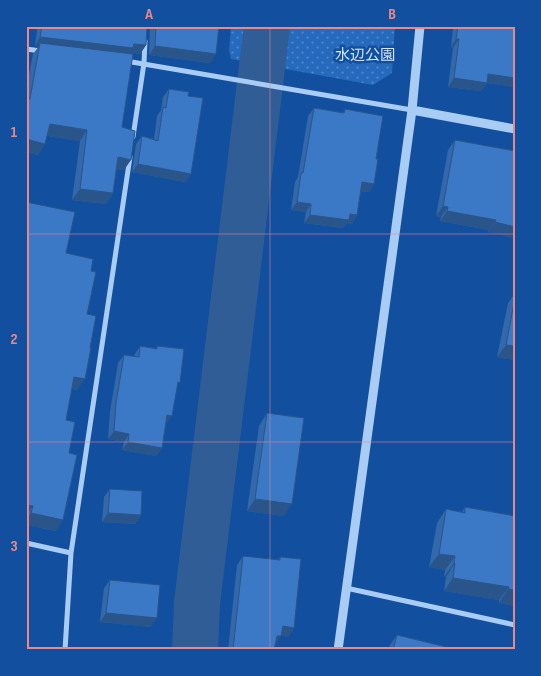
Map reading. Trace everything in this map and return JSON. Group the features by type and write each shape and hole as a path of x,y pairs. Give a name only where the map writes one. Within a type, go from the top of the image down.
{"street":[{"path":"338,650 412,110 420,26"},
{"path":"132,142 144,63 146,36"},
{"path":"26,49 46,52"},
{"path":"124,61 302,90 515,129"},
{"path":"65,650 71,553 131,152"},
{"path":"26,543 71,553"},
{"path":"346,588 515,625"}],"green space":[{"name":"水辺公園","path":"231,26 395,26 392,73 373,85 231,59 229,50"}],"building":[{"path":"42,26 147,26 146,45 134,44 133,48 40,37"},
{"path":"156,26 219,26 216,54 155,46"},
{"path":"458,26 515,26 515,78 488,74 487,83 454,78 459,39 456,39"},
{"path":"40,43 133,54 122,127 135,131 131,160 118,157 113,193 80,189 87,130 50,124 45,144 26,139 26,98 30,99"},
{"path":"169,89 189,92 188,96 203,98 191,174 138,164 142,136 158,141 163,107 166,108"},
{"path":"314,108 344,113 345,109 383,116 374,184 362,182 357,215 350,214 349,220 310,215 311,204 297,202"},
{"path":"455,140 515,151 515,227 495,222 496,220 447,211 448,207 443,206"},
{"path":"26,202 75,212 66,253 93,259 91,271 96,272 87,314 96,316 85,379 74,377 66,420 75,422 69,453 77,455 63,520 31,513 33,506 26,505"},
{"path":"515,298 515,346 506,345"},
{"path":"140,346 157,349 157,346 184,349 180,383 178,382 172,416 167,415 162,448 128,442 129,434 114,431 116,403 124,355 139,357"},
{"path":"267,413 304,418 292,504 255,499"},
{"path":"110,489 142,491 141,515 108,513"},
{"path":"465,507 515,516 515,590 508,589 509,587 453,578 455,556 439,554 446,509 465,513"},
{"path":"243,556 280,560 280,557 301,559 294,628 283,626 281,636 277,636 274,650 233,650"},
{"path":"110,580 160,585 157,618 106,613"},
{"path":"397,635 455,649 455,650 393,650"}],"waterway":[{"path":"195,650 197,603 267,26"}]}
